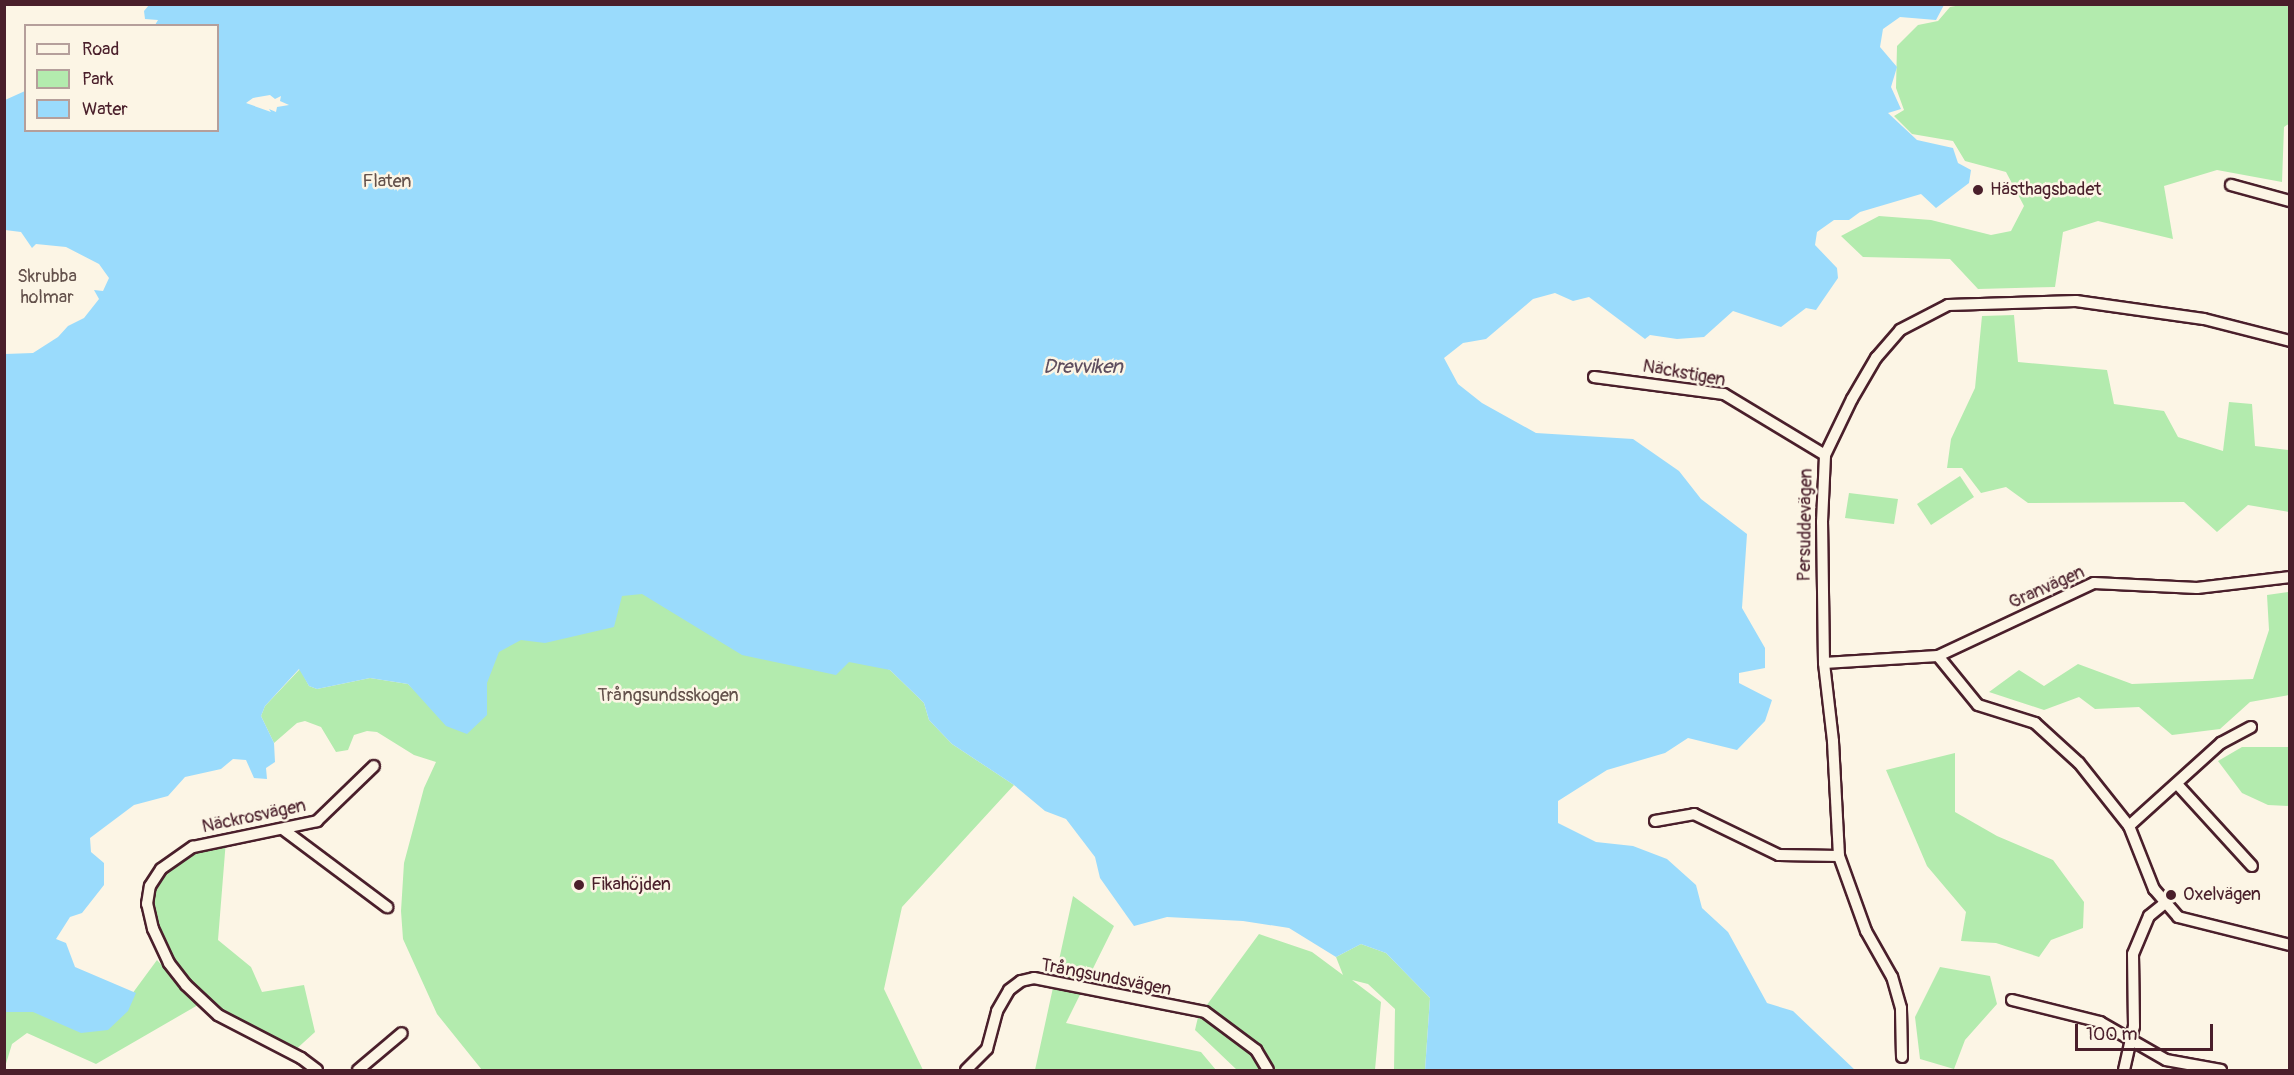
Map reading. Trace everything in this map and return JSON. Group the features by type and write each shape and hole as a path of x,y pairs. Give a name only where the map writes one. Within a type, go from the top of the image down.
{"street":[{"path":"2231,185 2289,201"},
{"name":"Persuddevägen","path":"1902,1057 1901,1008 1892,977 1866,931 1839,856 1833,741 1824,663 1821,575 1825,455 1876,358 1900,330 1948,305 2076,301 2204,319 2289,341"},
{"name":"Näckstigen","path":"1594,377 1724,394 1825,455"},
{"name":"Granvägen","path":"1824,663 1938,656 2094,583 2198,588 2289,577"},
{"path":"1938,656 1978,705 2035,723 2079,763 2129,826 2154,889 2178,917 2289,945"},
{"path":"2129,826 2221,743 2251,726"},
{"name":"Näckrosvägen","path":"317,1071 300,1058 208,1008 169,963 159,946 147,904 150,885 161,869 193,847 284,830 326,816 374,766"},
{"path":"2177,784 2252,866"},
{"path":"1655,821 1694,814 1779,855 1839,856"},
{"path":"284,830 387,907"},
{"path":"2124,1071 2132,1037 2133,954 2149,916 2166,902"},
{"name":"Trångsundsvägen","path":"966,1071 987,1048 997,1011 1010,990 1021,981 1034,978 1205,1012 1256,1050 1268,1071"},
{"path":"2012,1000 2100,1022 2132,1037 2166,1060 2221,1071"},
{"path":"358,1071 402,1033"}],"green space":[{"path":"1961,5 2289,5 2290,123 2284,127 2282,182 2217,170 2164,186 2173,239 2098,221 2063,232 2055,287 1978,289 1950,259 1863,257 1841,236 1879,216 1931,220 1991,235 2011,231 2024,206 2006,172 1965,161 1953,141 1912,134 1894,116 1904,110 1896,88 1897,46 1918,25 1938,21 1950,7"},
{"path":"2014,315 2018,362 2107,370 2114,404 2164,411 2178,437 2223,451 2229,402 2252,404 2255,446 2289,450 2289,512 2248,505 2217,532 2184,502 2028,503 2006,487 1981,493 1962,468 1947,468 1951,439 1975,388 1982,316"},
{"path":"1960,476 1974,497 1931,525 1917,504"},
{"path":"1849,493 1898,499 1894,524 1845,518"},
{"name":"Trångsundsskogen","path":"497,506 890,670 924,703 929,720 952,744 1014,785 902,907 884,989 923,1070 482,1070 437,1014 403,939 401,911 404,863 424,788 436,762 414,755 377,732 367,731 354,735 348,750 336,752 321,727 305,721 297,723 274,743 261,716 265,706 300,669 309,686 317,689 370,678 408,684 423,698"},
{"path":"2288,592 2289,695 2250,702 2220,729 2172,735 2139,707 2095,709 2079,697 2044,710 1989,692 2019,670 2044,686 2078,664 2132,684 2253,679 2269,630 2267,595"},
{"path":"2242,747 2289,747 2289,806 2268,805 2242,793 2218,761"},
{"path":"1955,753 1955,812 1997,836 2053,860 2084,902 2083,928 2051,940 2039,957 1996,943 1961,941 1966,912 1927,866 1886,770"},
{"path":"226,840 218,940 251,967 262,992 304,985 315,1032 292,1053 218,1015 186,985 153,929 150,886 193,847"},
{"path":"1073,896 1114,926 1066,1023 1201,1052 1216,1070 1035,1070"},
{"path":"1259,934 1312,952 1343,975 1336,957 1361,944 1386,953 1430,998 1425,1070 1394,1070 1395,1009 1368,984 1352,980 1381,1002 1375,1070 1237,1070 1195,1030 1198,1017"},
{"path":"5,953 132,994 157,960 198,1005 96,1064 27,1033 12,1044 5,1067"},
{"path":"1940,967 1990,976 1997,1004 1965,1040 1954,1069 1920,1059 1915,1017"}],"water":[{"name":"Drevviken","path":"149,5 1944,5 1936,20 1900,17 1883,29 1880,47 1897,67 1891,87 1901,109 1888,113 1917,140 1953,148 1958,163 1971,170 1969,183 1936,208 1921,194 1860,212 1849,220 1834,220 1817,232 1815,245 1837,268 1838,278 1816,310 1806,308 1781,327 1733,311 1704,337 1677,339 1650,335 1645,339 1589,297 1573,301 1555,293 1533,299 1486,339 1463,343 1444,358 1458,384 1482,403 1536,433 1633,439 1679,471 1701,499 1747,534 1742,608 1765,648 1765,668 1739,673 1739,683 1772,700 1765,721 1737,750 1688,738 1665,753 1607,770 1558,801 1558,823 1596,842 1633,846 1667,859 1696,885 1702,908 1728,932 1767,1003 1793,1011 1855,1070 1425,1070 1430,998 1386,953 1361,944 1336,957 1289,928 1243,921 1167,917 1134,926 1100,878 1095,857 1066,819 1045,811 1014,785 952,744 929,720 924,703 890,670 849,662 836,675 742,655 642,594 622,596 614,627 545,643 521,640 499,652 487,683 487,715 467,734 446,726 408,684 370,678 317,689 309,686 299,669 265,706 261,716 274,743 275,762 266,768 267,779 254,778 246,760 233,759 221,769 185,777 168,796 134,805 90,838 91,852 104,863 104,885 82,913 70,917 56,939 66,943 75,967 136,993 128,1011 108,1030 81,1033 33,1012 5,1012 5,354 33,353 58,337 68,326 84,318 99,299 94,290 103,291 109,278 99,264 66,247 36,244 32,248 21,232 5,230 5,100 24,91 24,132 219,132 219,24 156,24 158,20 145,19 144,11","holes":["270,95 275,99 281,96 280,101 289,105 277,107 276,112 246,103 253,98"]}],"place":[{"name":"Hästhagsbadet","path":"1978,190"},
{"name":"Fikahöjden","path":"579,885"},
{"name":"Oxelvägen","path":"2171,895"}],"park label":[{"name":"Flaten","path":"387,182"},
{"name":"Skrubba holmar","path":"47,288"}]}
